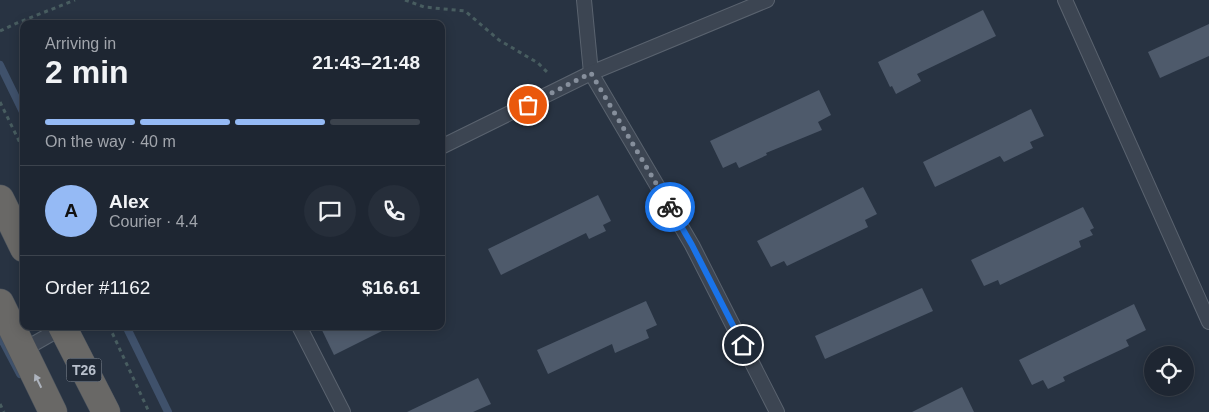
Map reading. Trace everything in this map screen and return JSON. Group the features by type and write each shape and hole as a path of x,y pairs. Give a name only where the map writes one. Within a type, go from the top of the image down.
{"highway":[{"path":"0,199 20,240"},
{"path":"0,303 53,412"},
{"name":"T26","path":"65,330 106,412"}],"lane":[{"path":"584,0 591,73 692,245 777,412"},
{"path":"445,145 591,73 767,0"},
{"path":"1065,0 1209,322"},
{"path":"23,350 58,330"},
{"path":"301,330 343,412"}],"path":[{"path":"25,20 75,0"},
{"path":"405,0 424,7 465,11 499,40 538,63 562,88"},
{"path":"0,31 20,22"},
{"path":"0,102 20,143"},
{"path":"110,330 149,412"},
{"path":"0,404 4,412"}],"building":[{"path":"983,10 996,36 917,74 921,81 896,94 892,86 890,87 878,62"},
{"path":"1209,24 1209,56 1160,78 1148,52"},
{"path":"819,90 831,115 818,122 822,130 766,153 767,155 739,168 736,162 723,168 710,141"},
{"path":"1031,109 1044,136 1030,142 1033,148 1004,162 1000,156 935,187 923,162"},
{"path":"863,187 877,214 865,220 868,227 787,266 784,261 771,267 757,241"},
{"path":"598,195 611,221 603,225 606,231 589,239 586,233 501,275 488,249"},
{"path":"1083,207 1094,228 1090,230 1093,235 1079,241 1081,247 1000,285 998,280 984,286 971,260"},
{"path":"922,288 933,311 825,359 815,336"},
{"path":"646,301 657,325 646,330 649,338 615,353 612,344 548,374 537,350"},
{"path":"1134,304 1146,330 1126,340 1129,346 1063,377 1065,381 1048,389 1043,380 1032,385 1019,360"},
{"path":"322,330 384,330 334,355"},
{"path":"478,378 491,404 473,412 407,412"},
{"path":"962,387 974,412 912,412"}],"waterway":[{"path":"0,65 20,106"},
{"path":"128,330 168,412"},
{"path":"0,336 20,374"}],"way so far":[{"path":"528,105 591,73 670,207"}],"route":[{"path":"670,207 692,245 743,345"}]}
